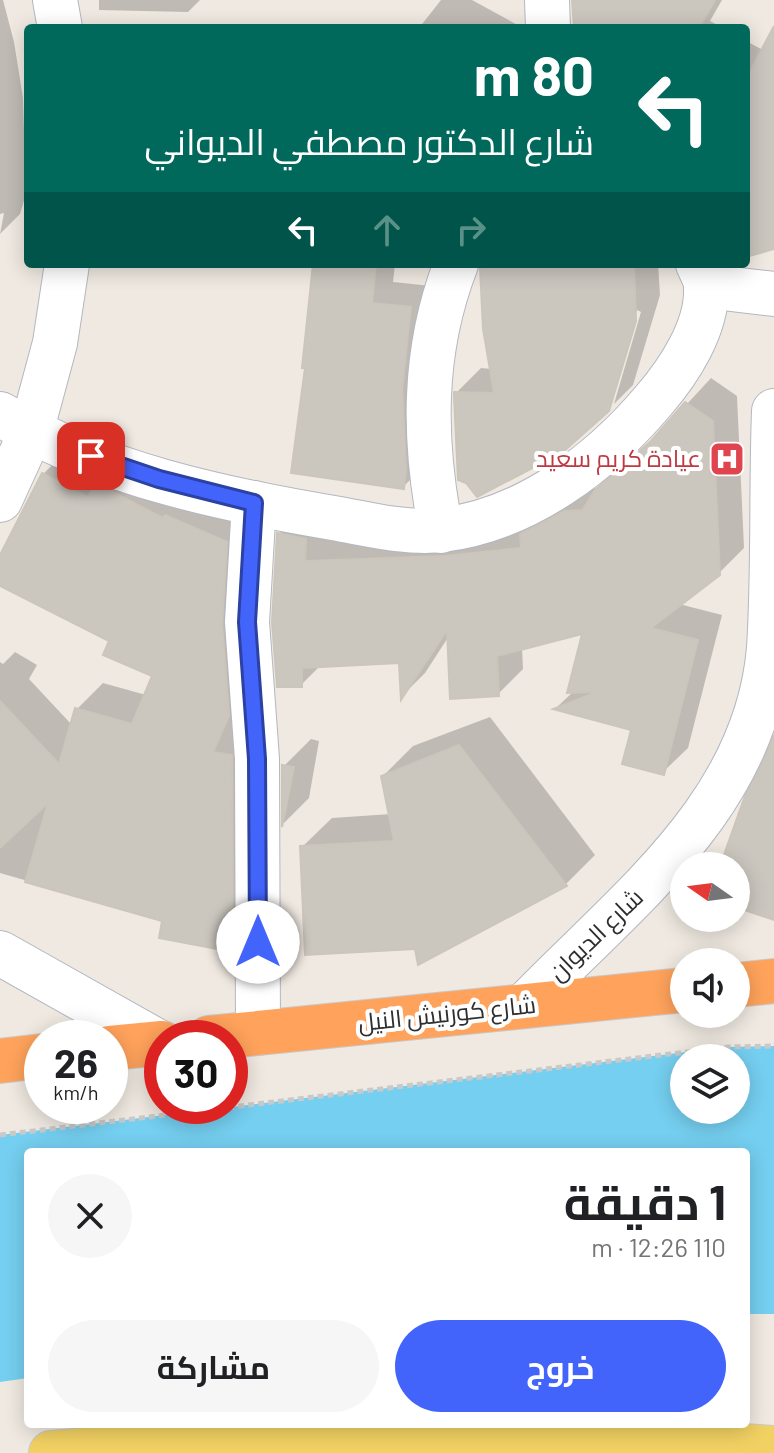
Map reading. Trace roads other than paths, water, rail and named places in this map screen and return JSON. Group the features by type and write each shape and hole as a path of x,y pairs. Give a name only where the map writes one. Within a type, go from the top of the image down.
{"highway":[{"path":"750,984 774,981"},
{"name":"شارع كورنيش النيل","path":"248,1034 670,991"},
{"path":"0,1061 24,1058"}],"main road":[{"path":"51,1453 147,1445 553,1434 774,1448"}],"street":[{"path":"55,0 59,24"},
{"path":"0,500 15,423 55,343 66,268"},
{"path":"441,531 429,471 427,409 432,348 455,268"},
{"path":"15,423 159,479 254,503 371,525 441,531 493,517 543,495 589,466 630,429 665,387 697,333 702,275 774,294"},
{"name":"شارع الديوان","path":"524,1006 664,869 703,821 734,768 756,711 769,650 774,411"},
{"path":"254,503 247,622 257,759 258,1033"},
{"path":"0,953 144,1033"}],"water":[{"path":"774,1046 774,1314 750,1314 750,1148 24,1148 24,1379 0,1382 0,1135 91,1124 128,1124 128,1120 144,1118 144,1124 248,1124 248,1105 670,1054 670,1124 750,1124 750,1047"}],"place":[{"name":"عيادة كريم سعيد","path":"727,459"}]}
